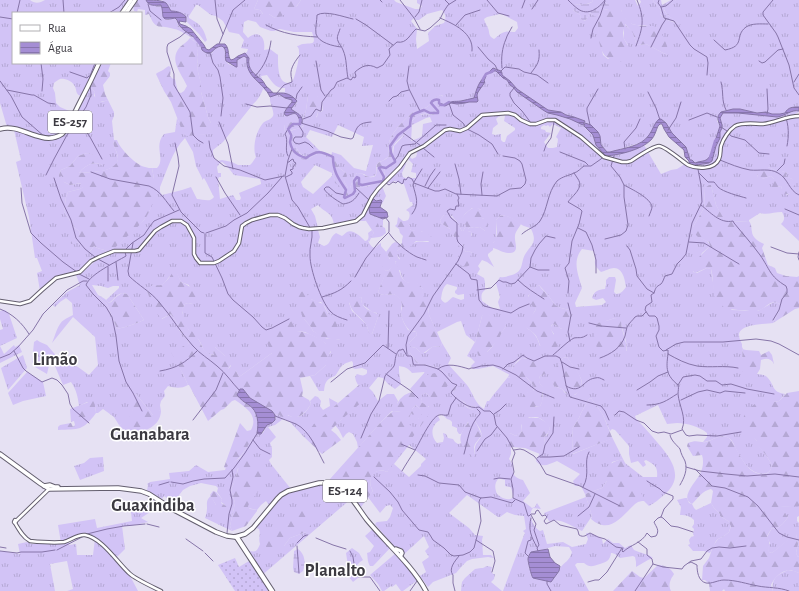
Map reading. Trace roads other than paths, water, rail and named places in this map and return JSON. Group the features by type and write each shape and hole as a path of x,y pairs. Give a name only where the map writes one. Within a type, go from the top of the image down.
{"main road":[{"path":"123,12 131,0"},
{"path":"127,12 135,0"},
{"name":"ES-257","path":"0,129 14,128 45,138 54,138 64,132 91,80 97,64"},
{"path":"0,454 49,487 119,486 143,490 206,525 225,534 236,536"},
{"name":"ES-124","path":"236,536 251,528 282,492 316,482 326,481 336,483 347,490 365,515 396,549 401,551 402,553 400,555"},
{"name":"ES-124","path":"236,536 248,533 284,493 319,483 329,483 339,486 344,491 374,528 400,555 427,591"}],"street":[{"path":"0,301 20,304 30,301 56,278 82,271 94,259 119,250 132,251 141,248 158,229 169,222 183,222 188,226 194,238 194,254 200,263 205,263 219,261 234,251 238,244 242,226 248,221 255,219 270,215 281,216 299,227 309,229 323,228 356,221 363,216 372,197 378,189 400,167 412,152 424,146 445,130 450,129 460,131 467,128 482,115 508,113 515,115 528,124 555,120 581,137 604,157 622,162 631,161 655,147 660,146 667,149 688,165 703,168 711,166 718,160 726,135 736,126 767,123 798,115"},
{"path":"49,487 16,522 27,539 30,541 55,542 66,541 84,535 90,537 102,545 117,559 129,574 161,591"},
{"path":"236,536 272,591"}],"water":[{"path":"146,0 164,2 171,11 180,12 185,16 186,22 179,21 180,24 191,29 206,49 209,50 217,44 225,44 231,60 245,53 249,58 249,65 252,71 273,93 283,93 289,95 297,101 291,109 301,116 302,123 295,114 285,115 284,113 292,100 279,94 270,97 249,70 247,58 244,56 237,60 236,67 226,61 225,51 222,46 216,48 210,53 202,50 198,41 179,25 175,18 166,19 163,17 161,5 150,5"},
{"path":"493,68 501,71 502,75 517,89 548,110 561,112 585,121 583,125 543,110 517,92 507,80 496,71 491,73 489,72"},
{"path":"486,76 485,82 478,92 477,102 457,104 451,103 445,106 439,104 445,105 451,102 474,98 480,83"},
{"path":"799,107 799,111 794,111 777,117 723,113 720,118 722,128 720,138 712,161 697,165 692,165 689,163 685,157 684,150 669,137 662,124 658,126 651,140 642,147 623,153 606,156 596,145 593,135 584,126 585,123 591,125 598,132 601,145 607,152 610,152 637,145 646,139 657,121 661,119 686,147 690,160 695,163 706,160 711,154 720,126 718,117 721,112 740,109 757,113 766,112 780,114 785,113 791,108"},
{"path":"374,199 376,201 382,201 380,207 387,212 388,217 383,219 370,214 369,209 372,200"},
{"path":"240,389 243,389 250,398 272,411 275,415 275,420 267,425 261,434 257,433 258,421 254,410 237,395"},
{"path":"548,549 550,557 560,566 559,571 551,582 533,578 528,561 528,557 531,552"}],"waterway":[{"path":"17,12 20,0"},
{"path":"63,0 64,12"},
{"path":"111,12 119,7 125,0"},
{"path":"215,0 217,19 223,34"},
{"path":"219,44 233,10 245,0"},
{"path":"400,0 414,18 420,29"},
{"path":"415,17 419,12 422,0"},
{"path":"445,0 449,4"},
{"path":"303,119 311,116 316,109 321,111 322,102 337,82 347,78 351,80 353,77 355,78 355,72 368,65 377,68 383,65 390,55 389,49 397,42 403,42 406,40 416,29 425,31 430,28 440,19 448,5 456,0"},
{"path":"487,0 498,13 509,16"},
{"path":"522,8 525,0"},
{"path":"532,9 538,0"},
{"path":"568,0 578,9 585,12 596,9 605,0"},
{"path":"636,46 642,23 637,0"},
{"path":"659,0 658,3 661,7 664,18 674,21 690,45 707,57 707,75"},
{"path":"661,7 666,6 673,0"},
{"path":"773,0 763,12 763,15 778,37 789,65 794,88 799,95"},
{"path":"591,38 593,29 600,16 605,1"},
{"path":"148,4 150,11 161,20"},
{"path":"456,25 465,15 480,10"},
{"path":"341,47 327,44 320,40 316,34 317,15 325,13 353,19"},
{"path":"0,17 12,19"},
{"path":"440,18 457,26 466,34 470,39 472,51"},
{"path":"356,19 393,45"},
{"path":"651,47 666,19"},
{"path":"714,40 725,50 735,46 738,43 741,34 746,27 754,24 768,24"},
{"path":"266,25 278,31 317,37"},
{"path":"502,68 504,46 512,27"},
{"path":"340,29 337,40 343,49 348,78"},
{"path":"187,31 168,44 167,52 174,74 174,85 190,112 193,135 203,143"},
{"path":"195,38 202,46"},
{"path":"255,76 266,60 271,41"},
{"path":"478,47 495,65 498,71"},
{"path":"759,61 762,63 765,62 778,50 783,49"},
{"path":"531,73 538,62 539,50"},
{"path":"210,53 220,77 223,98 221,116"},
{"path":"276,94 284,85 292,82 291,70 300,55"},
{"path":"316,61 321,90 325,96"},
{"path":"41,64 43,79 42,91"},
{"path":"90,79 95,64"},
{"path":"409,66 407,81 409,89 420,111"},
{"path":"501,71 505,67 519,69 524,72 537,75 548,83"},
{"path":"483,79 486,74 493,71"},
{"path":"70,72 87,78 89,76"},
{"path":"794,82 799,74"},
{"path":"0,81 11,96 22,117 45,137"},
{"path":"721,82 726,110"},
{"path":"46,175 67,135 86,107 91,95 90,84"},
{"path":"296,99 297,94 302,87"},
{"path":"514,88 510,93 510,96 531,123"},
{"path":"590,125 587,108 598,89"},
{"path":"767,89 767,114"},
{"path":"7,90 34,95 48,103 55,104"},
{"path":"389,101 401,92 409,90"},
{"path":"648,92 660,120"},
{"path":"300,119 300,124 293,124 288,129 291,135 290,142 292,148 298,154 306,158 319,152 333,157 336,174 346,190 345,198 353,194 355,191 354,181 357,177 359,178 359,184 362,185 383,181 384,177 379,168 386,168 395,162 390,146 398,135 410,126 413,115 424,110 430,113 438,113 431,103 432,101 439,100 441,105 449,102"},
{"path":"668,130 676,118 681,102"},
{"path":"449,103 453,115 463,123 467,129 492,144 498,154"},
{"path":"246,104 257,107 270,106 287,108"},
{"path":"689,120 707,113 717,117"},
{"path":"785,115 788,130 787,146"},
{"path":"625,149 624,142 636,128 640,119"},
{"path":"78,120 90,137 102,159"},
{"path":"219,122 228,144 233,169"},
{"path":"301,123 351,139 361,124 371,122"},
{"path":"544,151 551,138 554,122"},
{"path":"298,124 303,132 303,135 302,137 295,137 293,140 295,143 299,144 305,142 313,148"},
{"path":"417,142 436,125 446,125"},
{"path":"721,127 731,136 745,140 759,153 769,154"},
{"path":"288,129 285,134 287,139 286,151 288,156"},
{"path":"402,132 421,146"},
{"path":"710,158 717,139"},
{"path":"209,141 214,158 224,166 240,170 265,180 284,176"},
{"path":"175,143 179,166 172,195 181,212 201,232 204,233"},
{"path":"395,160 402,146 416,143"},
{"path":"423,148 434,157"},
{"path":"292,149 285,176 292,200 298,207 312,231 310,262 314,276 323,300 330,311 336,316 347,320"},
{"path":"560,152 585,162 588,165"},
{"path":"522,234 540,221 545,211 551,191 557,181 577,172 584,166 591,166 605,155"},
{"path":"414,183 435,191 445,189 456,194 497,196 510,189 521,188 525,184 526,180 522,164 515,158 503,156"},
{"path":"605,239 621,235 626,231 628,225 624,185 620,177 611,166 614,156"},
{"path":"286,177 292,174 290,170 293,169 296,163 293,159 288,162"},
{"path":"777,171 784,164 785,159"},
{"path":"720,160 746,169 775,171 781,175 793,191 799,195"},
{"path":"455,164 461,194"},
{"path":"697,164 701,185 702,202 692,223 686,254 677,264 672,274 665,276 662,283 656,287 654,293 651,295 652,302 646,306 645,310 649,316 655,316 657,318 659,330 656,336 659,347 663,351 668,350 668,354 693,365 702,367 738,368"},
{"path":"414,182 422,169"},
{"path":"425,186 435,169"},
{"path":"91,172 110,179 149,186 160,194 174,211"},
{"path":"428,188 440,172"},
{"path":"482,195 481,184 483,172"},
{"path":"568,293 569,281 565,268 569,263 572,241 579,224 582,211 568,202 580,185 574,173"},
{"path":"699,173 708,182 714,182 724,191 746,198"},
{"path":"216,177 240,215"},
{"path":"206,233 226,226 247,213 282,177"},
{"path":"383,181 389,185 398,181 402,184 404,179 406,180 408,177 412,179 417,200 416,207 412,214"},
{"path":"54,178 61,199 71,220 76,238 85,249 95,257"},
{"path":"624,185 648,200 652,207 649,216"},
{"path":"345,195 336,193 329,187 324,189 343,204 352,201 359,193"},
{"path":"355,187 369,200"},
{"path":"21,188 22,203 31,233 63,262 77,272"},
{"path":"407,354 406,345 408,336 424,314 433,296 458,261 462,252 463,247 457,239 457,223 451,218 447,211 450,209 455,210 456,206 459,206 459,198 457,194"},
{"path":"701,205 720,219 724,221 733,221 760,255 770,272 776,279 786,286 787,293 782,299 779,310 773,320"},
{"path":"785,209 799,215"},
{"path":"126,249 144,235 154,221 179,210"},
{"path":"355,277 366,258 389,232 389,222 385,217"},
{"path":"578,228 586,232 592,245 596,260 596,273"},
{"path":"389,233 394,240 406,250 413,255 426,260"},
{"path":"205,234 205,253 212,257 228,294 233,300 266,330 289,319"},
{"path":"477,290 491,288 499,280 511,284 515,283 530,267 531,258 535,250 546,236 555,238"},
{"path":"689,242 704,243 739,264"},
{"path":"133,243 128,271 129,276 156,298 193,346 220,369 240,391"},
{"path":"627,246 630,250 637,276 647,289 654,293"},
{"path":"771,247 787,253 799,254"},
{"path":"125,252 126,256 98,273 88,281 86,285 106,307 112,317 119,361 126,382 142,411"},
{"path":"799,252 799,260"},
{"path":"98,259 109,265"},
{"path":"116,262 118,280"},
{"path":"456,264 469,274 471,279 477,280 479,300 484,306 511,313 529,304"},
{"path":"108,267 108,281"},
{"path":"530,267 538,270 549,270"},
{"path":"79,274 89,279"},
{"path":"518,280 544,299"},
{"path":"0,358 10,354 18,347 33,330 43,314 67,290 83,281 87,281"},
{"path":"322,297 338,291 351,281"},
{"path":"568,303 571,315 568,332 570,341"},
{"path":"0,309 17,319 29,334"},
{"path":"388,348 389,311"},
{"path":"600,358 608,355 618,347 623,340 629,324 635,317 642,316 646,312"},
{"path":"589,323 601,326 626,328"},
{"path":"553,355 574,338 587,335"},
{"path":"666,350 676,344 684,342 723,342 756,339 771,341 799,355"},
{"path":"331,382 347,369 365,363 383,345 396,354"},
{"path":"361,438 371,414 379,401 385,376 394,366 397,352 403,349 407,356 412,357 414,365 425,365 438,369 452,383 457,385 451,393 457,399 468,406 475,408 479,407 484,411 490,411 494,415 496,425 507,438 515,453 512,461 514,472 511,479 513,498 524,503 528,516 535,514 538,510 542,516 545,515 547,517 544,521 546,524 554,520 560,525 577,529 579,535 581,536 585,536 590,533 605,539 616,547 622,548"},
{"path":"14,351 23,368 42,382 52,378 57,380 68,394 70,404 73,409 89,423"},
{"path":"160,371 180,364 189,359 197,351"},
{"path":"668,354 667,364 669,375 678,385"},
{"path":"503,369 508,364 514,362 523,355 534,361 545,356 556,356 560,358 570,397 601,406 609,420"},
{"path":"562,362 570,367 579,369"},
{"path":"438,369 449,365 469,369 493,365 516,375 537,391 554,398"},
{"path":"637,390 658,376 668,372"},
{"path":"193,420 216,390 223,373"},
{"path":"386,374 411,391 418,398"},
{"path":"741,432 717,436 686,435 682,429 684,421 678,394 678,385 683,377 695,375 700,376 707,381 716,381 722,385 731,384 747,389 774,394"},
{"path":"566,386 575,389 579,388 591,379 600,378 604,380"},
{"path":"681,400 698,392 707,390 720,393 725,391 745,393"},
{"path":"647,405 666,401 677,394"},
{"path":"402,471 432,420 439,415 448,415 451,405 456,398"},
{"path":"494,414 506,404"},
{"path":"464,454 471,428 476,418 480,414 477,409"},
{"path":"615,415 619,411 624,412 636,420 644,423 652,431 658,433 664,432 671,434 682,430"},
{"path":"275,416 301,427 313,441 324,463"},
{"path":"537,458 543,454 545,445 553,433 554,417"},
{"path":"477,451 485,439 491,435 497,427"},
{"path":"171,482 183,484 204,479 225,478 245,453 258,432"},
{"path":"670,435 680,449 686,464 685,474 680,485"},
{"path":"253,440 260,449 270,454"},
{"path":"401,444 415,450"},
{"path":"540,457 564,456 579,447"},
{"path":"514,450 524,450 534,456 546,474 580,486 620,506"},
{"path":"583,487 587,473 587,456 589,452"},
{"path":"686,467 700,471 747,476 775,474 799,477"},
{"path":"695,469 712,486 725,488 748,497 758,506 779,533 799,540"},
{"path":"227,533 229,514 232,504 230,490 233,477 232,470"},
{"path":"418,475 425,476 439,483 459,485 465,492 481,498 491,497 512,503 515,500"},
{"path":"374,477 390,492 402,510 419,530 428,532 433,540 454,556 463,555 470,552 474,548 481,521 479,502 481,498"},
{"path":"494,479 510,479"},
{"path":"623,548 623,552 639,542 647,533 651,537 656,536 658,530 654,522 661,517 664,509 673,499 673,496 663,492 647,481"},
{"path":"159,485 169,482"},
{"path":"578,516 589,507 595,494"},
{"path":"531,515 536,524 534,530 539,545 537,548 538,551"},
{"path":"661,517 671,526 693,532"},
{"path":"531,518 531,533 537,547"},
{"path":"87,534 124,526 145,524"},
{"path":"147,524 159,527"},
{"path":"297,543 307,535"},
{"path":"57,550 84,536"},
{"path":"528,556 525,553 528,541 531,540 531,537"},
{"path":"316,538 346,549"},
{"path":"186,539 203,551"},
{"path":"476,540 493,551 495,561 492,572"},
{"path":"635,591 653,564 652,559 647,555 647,549 638,542"},
{"path":"297,546 299,573"},
{"path":"653,564 663,567 682,569 691,561 701,559 707,551 712,548 746,546"},
{"path":"0,547 6,548"},
{"path":"588,582 599,580 607,572 622,548"},
{"path":"0,551 17,553 55,550"},
{"path":"350,551 353,557 356,576 370,577 380,591"},
{"path":"205,553 213,561"},
{"path":"455,591 451,570 459,556"},
{"path":"689,563 691,562 697,565 700,578 706,583 728,580 789,591"},
{"path":"410,591 417,581"},
{"path":"547,581 551,591"}],"district":[{"name":"Limão","path":"55,360"},
{"name":"Guanabara","path":"150,435"},
{"name":"Guaxindiba","path":"153,506"},
{"name":"Planalto","path":"335,571"}]}
